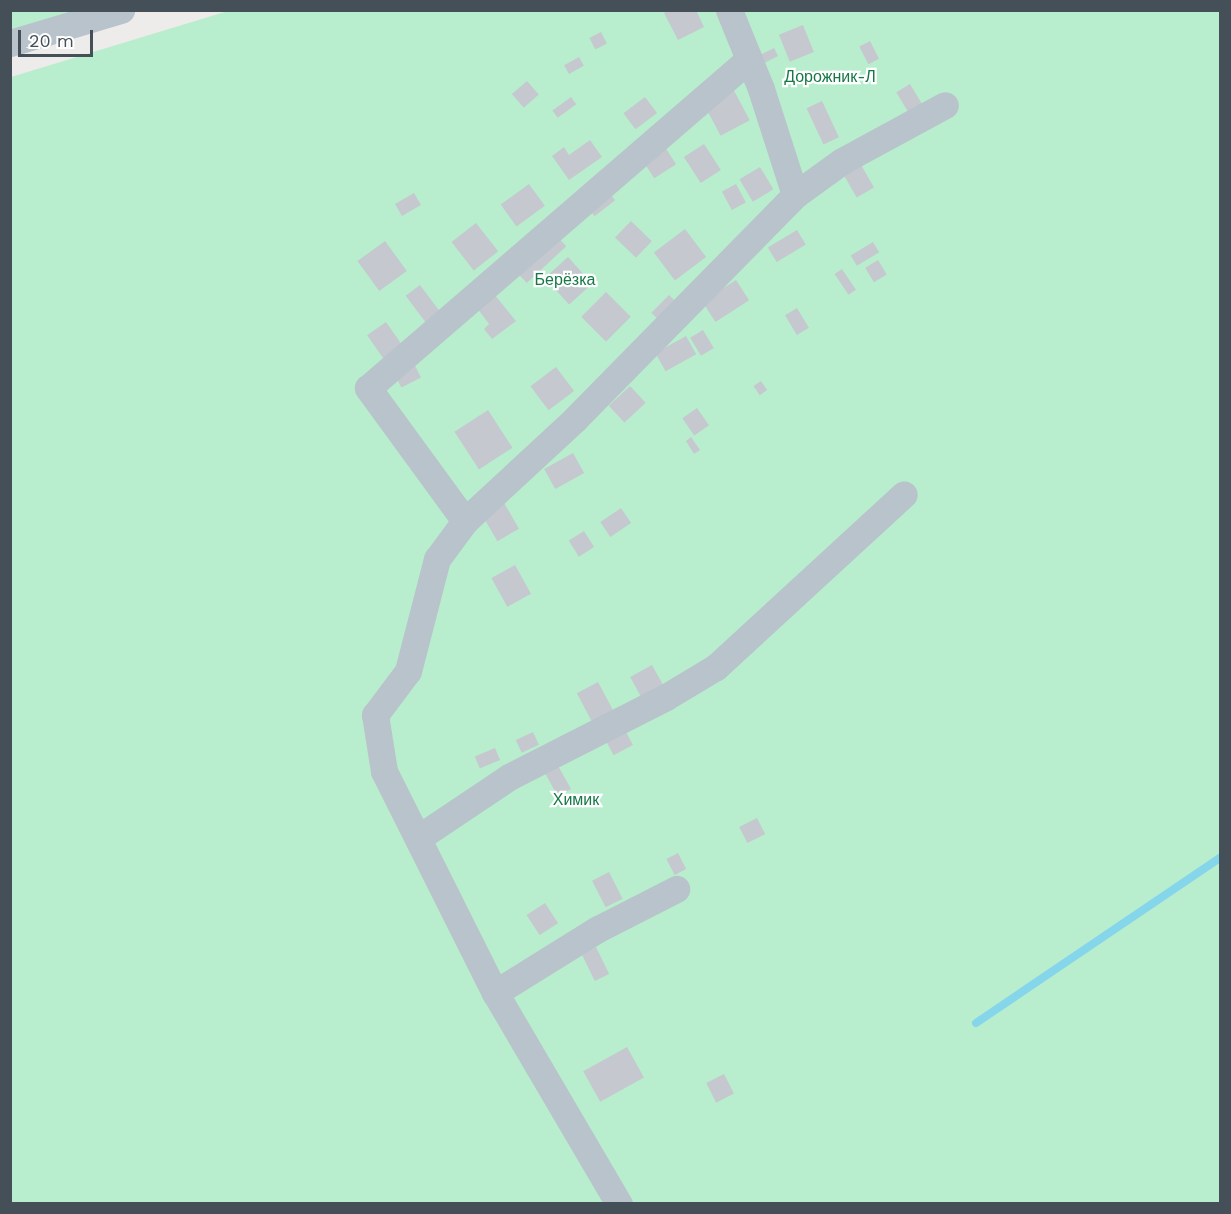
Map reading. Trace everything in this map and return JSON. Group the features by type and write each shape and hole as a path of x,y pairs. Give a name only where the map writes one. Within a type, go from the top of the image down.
{"lane":[{"path":"10,43 122,10"},
{"path":"729,10 795,195"},
{"path":"465,521 368,388 748,60"},
{"path":"619,1203 495,993 384,771 375,715 408,671 437,559 465,521 575,419 795,195 842,161 945,105"},
{"path":"418,838 509,777 666,697 716,667 904,494"},
{"path":"495,993 598,929 676,889"}],"green space":[{"path":"11,11 96,11 11,35"},
{"path":"228,11 1220,11 1220,1203 11,1204 11,77"}],"building":[{"path":"668,10 696,10 704,27 678,40 664,13"},
{"path":"803,25 814,52 790,62 779,35"},
{"path":"601,32 607,44 595,49 589,38"},
{"path":"870,41 879,59 868,64 859,46"},
{"path":"774,48 778,56 760,65 756,57"},
{"path":"579,57 584,66 569,74 564,65"},
{"path":"527,81 539,95 524,108 512,94"},
{"path":"910,84 922,104 908,112 896,92"},
{"path":"731,85 750,120 721,136 702,100"},
{"path":"571,97 576,104 558,118 552,111"},
{"path":"645,97 657,113 635,129 623,113"},
{"path":"822,101 839,137 823,144 807,108"},
{"path":"590,140 602,157 569,180 552,156 564,147 569,155"},
{"path":"663,144 676,164 654,178 641,158"},
{"path":"704,144 721,170 701,183 684,157"},
{"path":"857,158 874,187 857,197 840,168"},
{"path":"760,167 773,189 753,202 739,179"},
{"path":"529,184 545,206 517,226 501,205"},
{"path":"736,184 746,203 732,210 722,192"},
{"path":"604,186 615,200 595,216 584,202"},
{"path":"414,193 421,205 402,216 395,204"},
{"path":"631,221 652,241 636,258 615,238"},
{"path":"476,223 498,251 474,270 452,242"},
{"path":"685,229 706,257 675,280 654,252"},
{"path":"797,230 806,245 777,262 768,248"},
{"path":"554,233 566,246 527,283 515,270"},
{"path":"385,241 407,271 379,291 357,261"},
{"path":"873,242 879,252 857,266 851,255"},
{"path":"568,257 592,284 569,304 545,278"},
{"path":"878,260 887,275 874,282 865,268"},
{"path":"842,269 856,290 849,295 835,274"},
{"path":"736,280 749,300 716,322 702,302"},
{"path":"420,285 440,312 426,323 406,296"},
{"path":"606,292 631,317 606,341 581,317"},
{"path":"494,294 516,321 492,339 484,329 489,324 477,308"},
{"path":"669,295 676,302 658,320 651,313"},
{"path":"797,308 809,328 797,335 785,315"},
{"path":"386,322 402,345 383,358 367,335"},
{"path":"703,330 714,348 701,356 690,338"},
{"path":"686,336 696,354 666,371 655,353"},
{"path":"411,358 421,378 401,388 391,368"},
{"path":"556,367 574,391 548,410 530,386"},
{"path":"761,381 767,390 760,395 754,386"},
{"path":"630,386 646,403 624,423 609,406"},
{"path":"697,408 709,425 694,436 682,418"},
{"path":"488,410 513,448 479,470 454,432"},
{"path":"691,437 700,450 694,454 686,441"},
{"path":"573,453 584,473 555,489 544,469"},
{"path":"503,501 519,529 497,541 481,514"},
{"path":"621,508 631,523 610,537 600,522"},
{"path":"584,531 594,547 579,557 569,541"},
{"path":"515,565 531,594 507,607 491,578"},
{"path":"652,665 663,685 641,697 630,677"},
{"path":"598,682 613,710 592,722 577,693"},
{"path":"625,730 633,745 614,755 606,740"},
{"path":"533,732 539,745 522,753 516,740"},
{"path":"495,748 500,760 480,769 475,757"},
{"path":"556,762 571,789 558,796 543,769"},
{"path":"757,818 765,834 747,843 739,827"},
{"path":"678,853 686,869 675,875 666,859"},
{"path":"609,872 623,899 606,907 592,881"},
{"path":"545,903 558,923 540,935 527,915"},
{"path":"596,947 609,974 595,981 582,954"},
{"path":"627,1047 644,1078 600,1102 583,1071"},
{"path":"724,1074 734,1094 716,1103 706,1083"}],"waterway":[{"path":"976,1023 1220,858"}],"park label":[{"name":"Дорожник-Л","path":"830,77"},
{"name":"Берёзка","path":"565,280"},
{"name":"Химик","path":"576,800"}]}
